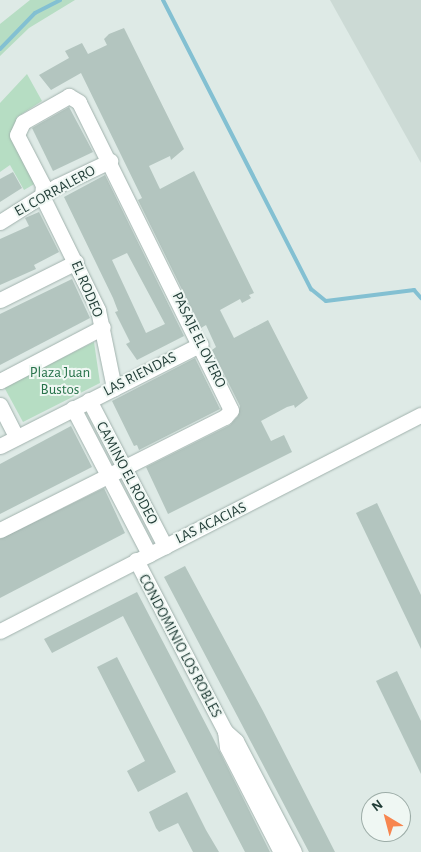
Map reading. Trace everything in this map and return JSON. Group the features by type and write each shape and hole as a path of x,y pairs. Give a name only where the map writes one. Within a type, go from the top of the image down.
{"street":[{"name":"PASAJE EL OVERO","path":"42,196 43,185 17,131 28,118 65,97 73,96 79,102 110,161 201,344 231,410 225,417 123,467"},
{"name":"EL CORRALERO","path":"0,222 42,196 110,161"},
{"name":"EL RODEO","path":"42,196 86,279 103,327 114,388"},
{"path":"0,300 76,262"},
{"path":"0,381 103,327"},
{"name":"LAS RIENDAS","path":"0,446 201,344"},
{"name":"CAMINO EL RODEO","path":"89,400 165,546"},
{"path":"0,405 16,437"},
{"name":"CAMINO EL RODEO","path":"73,408 107,476 142,557"},
{"name":"LAS ACACIAS","path":"0,630 421,415"},
{"path":"0,530 123,467"},
{"name":"CONDOMINIO LOS ROBLES","path":"142,557 225,731 227,746 282,852"},
{"name":"CONDOMINIO LOS ROBLES","path":"225,731 236,740 294,852"}],"shaded area":[{"path":"330,0 421,0 421,163"}],"green space":[{"path":"30,0 75,0 29,28 0,56 0,24"},
{"path":"27,74 42,101 17,117 12,134 36,183 24,190 10,165 0,172 0,103"},
{"name":"Plaza Juan Bustos","path":"94,342 100,383 23,422 4,387"}],"building":[{"path":"124,28 184,149 171,160 170,156 149,166 159,187 160,189 194,171 254,293 249,295 251,298 242,303 240,299 220,310 234,338 268,320 308,398 295,408 294,405 287,407 261,421 271,441 284,435 292,452 168,514 146,467 230,425 238,416 240,406 212,350 216,347 206,325 201,328 138,200 142,198 81,73 51,90 39,75 69,58 65,51 82,43 88,54 107,45 104,39 109,34"},
{"path":"69,107 93,152 53,171 32,128"},
{"path":"13,172 22,188 0,202 0,179"},
{"path":"105,175 184,336 137,360 126,344 130,342 115,312 118,311 113,298 64,197","holes":["127,253 165,324 146,333 112,260"]},
{"path":"39,212 59,252 34,265 36,269 0,285 0,239 29,226 25,218"},
{"path":"72,279 90,318 0,365 0,314"},
{"path":"195,358 220,409 139,450 137,445 134,446 112,401"},
{"path":"71,426 92,467 0,514 0,464"},
{"path":"104,488 125,533 0,598 0,539"},
{"path":"377,503 421,595 421,649 356,513"},
{"path":"185,566 263,711 335,852 309,852 164,577"},
{"path":"137,592 270,852 245,852 123,616 52,653 44,639"},
{"path":"117,657 176,772 138,792 127,771 145,761 97,667"},
{"path":"397,671 421,721 421,774 376,681"},
{"path":"187,792 219,852 193,852 178,823 159,832 156,828 149,812"}],"waterway":[{"path":"0,49 35,13 60,0"},
{"path":"163,0 311,289 326,301 414,290 421,298"}]}
